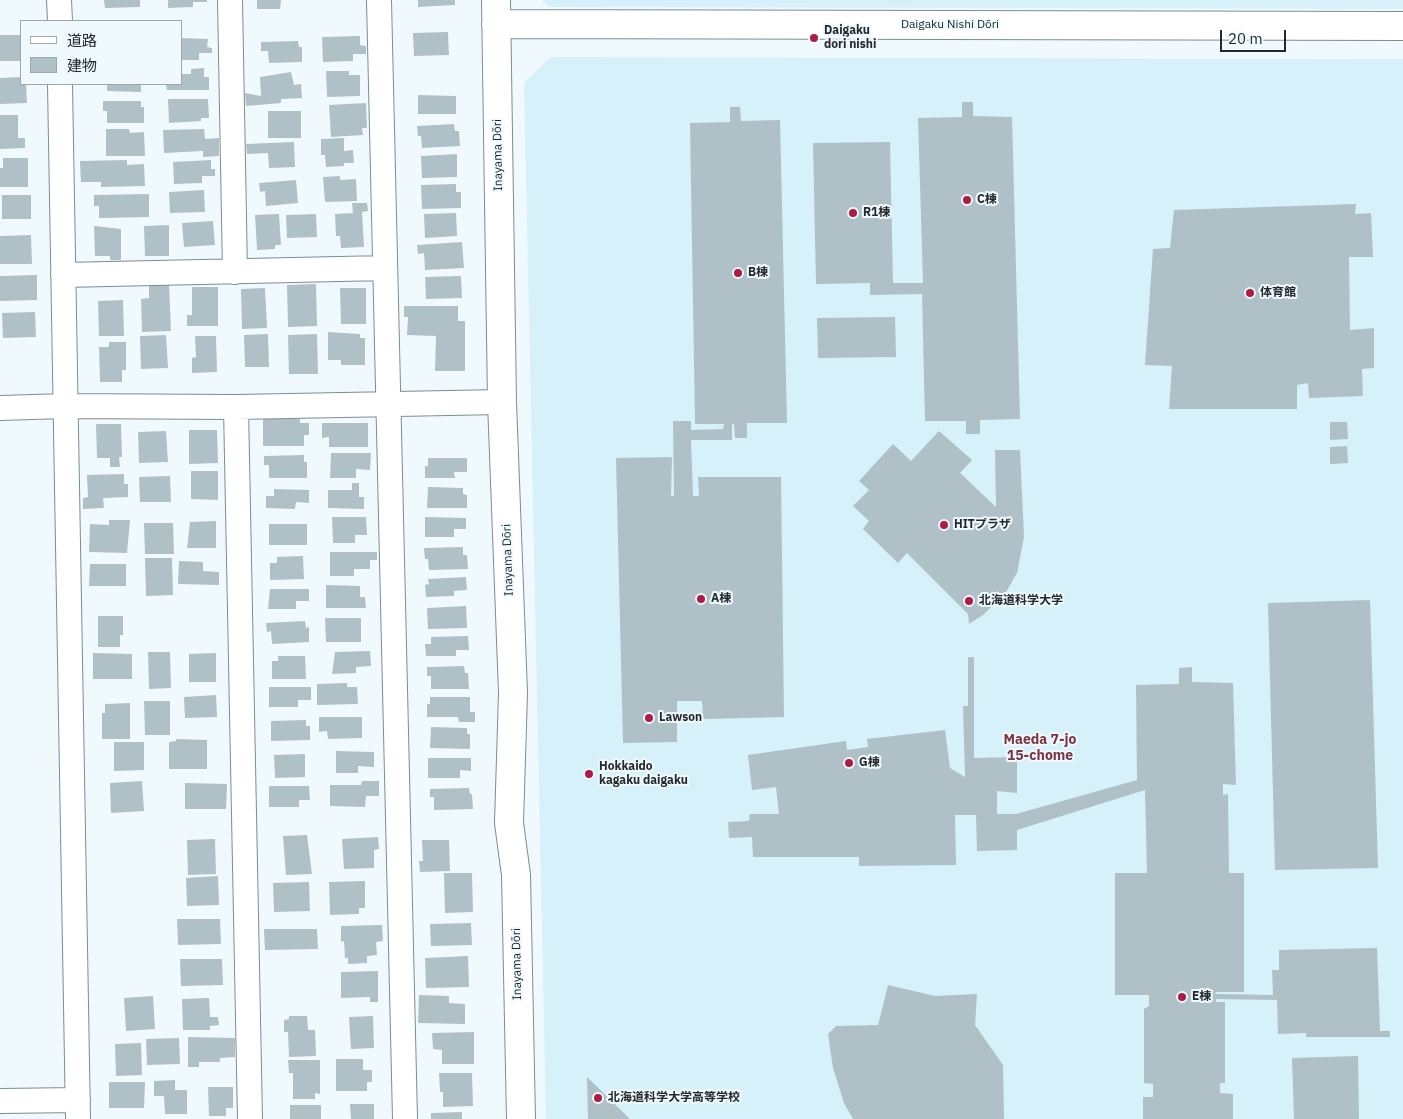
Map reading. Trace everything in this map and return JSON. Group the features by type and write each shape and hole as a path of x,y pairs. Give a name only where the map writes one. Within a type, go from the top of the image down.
{"street":[{"path":"59,0 60,20"},
{"path":"230,0 235,272"},
{"path":"380,0 387,403 405,1119"},
{"name":"Daigaku Nishi Dōri","path":"496,12 1403,26"},
{"name":"Inayama Dōri","path":"496,12 502,402 513,693 509,823 516,875 521,1119"},
{"path":"0,1101 78,1109 60,85"},
{"path":"63,275 385,268"},
{"path":"0,408 65,406 236,407 502,402"},
{"path":"236,407 250,1119"}],"shaded area":[{"path":"542,0 1403,0 1403,9 549,7"},
{"name":"北海道科学大学","path":"550,57 1403,59 1403,1119 546,1119 524,83"}],"building":[{"path":"104,0 140,0 140,7 105,8"},
{"path":"168,0 207,0 207,2 193,2 193,7 168,8"},
{"path":"257,0 281,0 280,9 257,9"},
{"path":"418,0 455,0 455,5 418,7"},
{"path":"448,32 449,55 414,56 413,33"},
{"path":"0,35 20,35 20,61 0,61"},
{"path":"360,36 360,45 366,46 366,54 353,54 353,61 323,62 322,37"},
{"path":"182,38 208,39 207,47 212,48 212,53 199,53 199,60 182,60"},
{"path":"298,41 299,47 302,47 302,62 269,63 268,51 261,51 261,42"},
{"path":"204,68 204,77 209,77 209,90 167,90 166,85 182,85 182,74 191,74 191,69"},
{"path":"326,71 349,71 349,75 360,75 360,96 327,97"},
{"path":"291,72 294,85 301,84 302,98 281,99 281,103 246,106 245,93 261,96 260,77"},
{"path":"20,77 20,85 26,85 27,103 0,104 0,78"},
{"path":"107,85 141,85 141,92 107,91"},
{"path":"418,95 456,96 456,114 418,114"},
{"path":"168,99 208,99 209,118 201,118 201,121 169,123"},
{"path":"103,101 141,101 141,107 144,107 144,123 107,123 107,111 103,111"},
{"name":"C棟","path":"962,102 973,102 973,116 1012,117 1020,419 980,420 980,434 966,434 966,421 925,421 922,294 870,295 870,283 816,284 813,143 890,142 893,283 923,283 918,118 962,117"},
{"path":"366,103 367,128 362,128 363,135 331,137 329,105"},
{"path":"730,107 740,107 741,121 780,120 787,423 747,423 747,438 735,438 734,424 732,424 732,440 691,440 693,496 699,496 698,477 781,477 784,717 703,719 702,701 677,701 677,742 623,743 616,458 672,457 671,496 674,496 673,421 691,421 691,430 723,429 724,424 695,424 690,123 730,122"},
{"path":"268,111 301,111 301,138 268,138"},
{"path":"0,115 18,115 18,138 25,138 25,148 0,149"},
{"path":"454,124 455,131 459,131 460,146 422,148 421,136 418,136 417,126"},
{"path":"106,129 129,129 130,133 144,132 145,156 106,156"},
{"path":"204,129 205,139 219,138 219,156 203,157 203,151 164,153 163,130"},
{"path":"344,138 344,151 353,150 354,163 344,163 344,166 326,167 325,155 321,155 321,139"},
{"path":"294,142 295,167 269,168 268,153 247,154 246,144"},
{"path":"457,154 457,177 422,178 421,156"},
{"path":"3,158 28,158 28,187 0,187 0,168 3,168"},
{"path":"127,160 127,165 144,164 145,186 101,187 101,182 81,182 80,161"},
{"path":"211,160 211,169 215,169 215,176 202,176 202,183 174,184 173,162"},
{"path":"340,176 340,180 356,179 357,201 325,202 323,177"},
{"path":"296,180 298,203 266,206 265,191 260,192 259,183"},
{"path":"456,184 456,192 461,192 461,208 422,209 421,185"},
{"path":"204,190 205,212 170,213 169,192"},
{"path":"149,194 149,217 99,218 99,206 94,206 94,195"},
{"path":"2,195 31,195 31,219 2,219"},
{"path":"352,203 367,203 368,211 362,212 364,247 341,248 340,236 336,236 335,214 353,213"},
{"name":"体育館","path":"1356,204 1355,214 1371,213 1373,257 1349,257 1350,330 1374,328 1374,368 1362,369 1363,396 1309,398 1308,383 1297,385 1297,409 1169,409 1172,366 1145,365 1153,249 1170,248 1174,210"},
{"path":"456,213 457,236 425,238 424,214"},
{"path":"279,214 281,245 275,245 275,249 257,250 255,215"},
{"path":"316,214 317,237 287,238 286,215"},
{"path":"213,221 215,245 184,247 182,223"},
{"path":"169,225 169,256 145,256 144,226"},
{"path":"94,226 121,229 121,260 110,260 110,256 95,256"},
{"path":"31,235 32,264 0,264 0,236"},
{"path":"462,242 464,268 425,270 424,253 418,254 417,245"},
{"path":"37,275 37,300 0,301 0,276"},
{"path":"461,276 462,298 426,299 425,277"},
{"path":"149,284 169,284 171,331 142,332 141,299 149,298"},
{"path":"316,284 317,326 288,327 287,285"},
{"path":"192,287 218,287 218,326 187,326 187,315 192,315"},
{"path":"265,288 267,328 242,329 241,289"},
{"path":"340,288 366,288 366,324 341,324"},
{"path":"123,300 124,336 99,336 98,301"},
{"path":"404,306 458,306 458,321 465,321 465,371 435,371 436,336 407,335 408,317 404,317"},
{"path":"35,312 36,337 3,338 2,313"},
{"path":"895,317 896,357 818,358 817,318"},
{"path":"328,332 360,334 360,338 365,338 365,365 341,365 341,360 328,360"},
{"path":"268,334 269,367 245,367 244,335"},
{"path":"317,334 318,374 289,374 288,335"},
{"path":"166,335 168,368 141,369 140,336"},
{"path":"195,336 216,336 217,372 192,373 192,358 196,357"},
{"path":"109,342 126,342 126,370 122,370 122,382 100,382 99,347 109,347"},
{"path":"263,419 300,419 300,423 309,423 309,435 304,435 304,446 263,446"},
{"path":"1330,422 1347,422 1348,439 1330,440"},
{"path":"322,423 368,423 368,447 329,447 329,437 322,438"},
{"path":"96,424 121,424 122,457 119,457 120,467 110,467 110,458 97,458"},
{"path":"189,430 217,430 218,463 189,464"},
{"path":"166,431 168,462 139,463 138,432"},
{"name":"HITプラザ","path":"939,431 972,460 960,473 996,507 995,450 1020,450 1024,537 1017,573 1006,592 983,615 969,624 968,614 907,553 898,563 863,529 869,521 853,506 869,490 859,481 893,444 911,461"},
{"path":"1347,446 1348,463 1330,464 1330,447"},
{"path":"331,453 371,453 370,470 356,469 356,478 330,478"},
{"path":"304,455 304,462 307,462 307,478 269,478 269,465 264,465 264,456"},
{"path":"428,458 467,458 467,472 454,472 455,478 425,478 425,466 428,466"},
{"path":"191,471 218,471 218,500 191,499"},
{"path":"124,474 124,484 128,484 128,497 103,498 104,508 83,509 83,498 88,497 87,475"},
{"path":"170,476 171,502 140,502 139,477"},
{"path":"352,483 359,483 359,497 364,497 364,509 328,508 328,490 352,490"},
{"path":"428,487 463,488 463,494 467,495 467,508 427,508"},
{"path":"274,489 309,490 309,503 296,502 295,509 266,508 266,496 274,496"},
{"path":"332,517 366,517 367,535 355,535 355,543 333,543"},
{"path":"425,517 466,518 466,529 454,529 454,537 425,537"},
{"path":"109,520 130,520 127,553 89,552 90,524 109,525"},
{"path":"216,521 216,548 187,548 190,522"},
{"path":"144,523 173,523 174,554 145,554"},
{"path":"269,524 307,524 307,545 269,545"},
{"path":"463,547 463,555 467,555 468,569 429,570 424,548"},
{"path":"330,552 377,552 377,560 370,560 370,569 354,569 354,576 330,576"},
{"path":"303,556 304,579 270,580 270,563 277,563 277,557"},
{"path":"145,558 172,558 173,595 146,596"},
{"path":"179,561 203,562 203,571 219,572 219,585 178,584"},
{"path":"90,564 126,564 126,586 89,586"},
{"path":"466,577 467,590 454,591 454,596 426,597 425,585 429,584 428,579"},
{"path":"326,585 360,586 360,597 365,597 366,608 326,608"},
{"path":"270,589 309,589 309,601 296,601 296,609 268,609"},
{"path":"1370,600 1378,868 1275,870 1268,603"},
{"path":"466,606 467,628 428,629 427,608"},
{"path":"98,616 123,616 123,635 120,635 120,647 98,647"},
{"path":"325,618 361,618 361,642 326,642"},
{"path":"305,621 306,628 309,627 309,642 272,644 271,631 267,632 266,623"},
{"path":"468,636 469,650 456,650 456,656 426,656 425,644 431,644 431,637"},
{"path":"370,651 371,666 356,667 356,673 332,674 335,652"},
{"path":"148,652 170,652 171,688 149,689"},
{"path":"93,653 132,654 132,679 93,679"},
{"path":"216,653 216,682 189,682 189,654"},
{"path":"278,656 305,656 306,679 272,679 272,661 278,661"},
{"path":"968,657 974,657 974,758 1017,757 1017,793 997,791 997,814 1016,814 1137,780 1136,685 1179,684 1179,668 1192,667 1192,682 1233,683 1236,785 1223,784 1223,795 1228,794 1229,873 1244,873 1244,992 1216,992 1215,994 1273,995 1272,970 1279,970 1279,950 1377,948 1380,1031 1390,1031 1390,1037 1306,1037 1306,1033 1278,1034 1277,1000 1216,999 1216,1002 1225,1002 1225,1083 1220,1083 1220,1093 1233,1094 1233,1119 1143,1119 1143,1097 1153,1097 1153,1084 1144,1083 1144,1009 1149,1006 1149,995 1115,995 1115,873 1147,873 1145,790 1017,830 1017,850 977,851 976,815 955,815 956,865 859,866 859,857 753,857 752,837 729,838 728,822 749,821 750,814 779,814 776,787 752,790 748,755 846,741 847,750 868,747 867,739 945,730 950,768 965,777 963,706 968,706"},
{"path":"464,666 465,673 468,673 469,689 431,689 431,676 427,676 427,667"},
{"path":"347,683 347,687 357,687 358,704 317,705 317,684"},
{"path":"269,687 311,687 311,700 298,700 298,707 269,707"},
{"path":"216,695 217,717 185,718 184,697"},
{"path":"430,697 470,697 470,712 475,712 475,722 459,722 458,717 427,717 427,704 430,704"},
{"path":"144,701 170,701 170,735 145,735"},
{"path":"130,703 130,739 102,739 102,713 105,713 105,704"},
{"path":"319,717 362,717 362,738 328,739 327,731 319,732"},
{"path":"306,720 306,726 310,726 310,740 271,741 271,721"},
{"path":"431,727 467,728 467,734 470,734 470,749 430,748"},
{"path":"176,739 207,740 207,769 169,769 169,742 176,741"},
{"path":"114,742 144,742 144,770 114,771"},
{"path":"336,751 374,752 374,767 358,766 358,773 336,773"},
{"path":"305,754 305,777 275,778 274,755"},
{"path":"428,758 471,758 471,771 460,770 460,778 428,778"},
{"path":"142,781 144,811 111,813 110,783"},
{"path":"362,781 379,781 379,796 366,796 365,807 330,806 330,785 361,785"},
{"path":"185,783 227,784 226,809 185,809"},
{"path":"269,786 309,786 310,800 299,800 299,807 269,807"},
{"path":"469,788 470,794 472,794 473,809 434,810 434,797 430,797 430,789"},
{"path":"307,835 312,874 286,875 283,836"},
{"path":"378,837 379,849 374,850 374,868 344,869 342,839"},
{"path":"215,839 216,874 188,875 187,840"},
{"path":"422,840 449,840 450,871 420,872 419,861 423,861"},
{"path":"444,873 472,873 473,912 445,913"},
{"path":"218,876 219,905 187,906 186,878"},
{"path":"365,881 365,908 359,908 359,914 330,915 329,882"},
{"path":"309,882 310,911 274,912 273,883"},
{"path":"177,919 220,919 221,944 178,945"},
{"path":"471,923 472,945 431,946 430,924"},
{"path":"382,925 383,941 376,942 377,955 367,956 367,963 348,964 348,958 345,958 344,941 341,942 341,926"},
{"path":"264,929 317,929 318,949 265,950"},
{"path":"468,956 469,987 426,988 425,958"},
{"path":"180,959 222,959 223,985 181,986"},
{"path":"378,971 378,1002 370,1002 370,997 341,998 341,972"},
{"path":"888,985 935,996 977,994 975,1025 1003,1065 1004,1119 853,1119 844,1103 833,1068 828,1034 836,1026 878,1025"},
{"path":"419,995 449,996 449,1003 465,1004 465,1024 418,1023"},
{"path":"153,996 155,1029 126,1031 124,998"},
{"path":"209,998 210,1017 218,1017 219,1025 210,1026 210,1030 183,1030 182,999"},
{"path":"289,1016 307,1016 308,1030 315,1030 316,1056 289,1057 288,1032 284,1032 284,1020 289,1019"},
{"path":"373,1016 374,1048 351,1049 349,1017"},
{"path":"474,1032 474,1064 442,1064 442,1050 433,1049 432,1033"},
{"path":"188,1037 235,1038 235,1057 220,1058 220,1062 199,1062 199,1067 188,1067"},
{"path":"179,1038 180,1064 147,1065 146,1039"},
{"path":"141,1043 142,1075 116,1076 115,1044"},
{"path":"1358,1056 1359,1119 1294,1119 1292,1058"},
{"path":"336,1059 363,1059 363,1070 372,1070 372,1082 367,1082 367,1091 336,1091"},
{"path":"288,1060 320,1060 320,1094 315,1093 315,1099 293,1099 293,1073 289,1073"},
{"path":"439,1073 472,1073 473,1106 443,1107 443,1092 440,1092"},
{"name":"北海道科学大学高等学校","path":"587,1077 630,1119 588,1119"},
{"path":"175,1080 175,1090 187,1090 187,1114 165,1114 164,1096 154,1096 154,1081"},
{"path":"109,1082 145,1082 144,1108 109,1108"},
{"path":"208,1087 233,1087 233,1108 226,1108 226,1116 209,1116"},
{"path":"350,1104 374,1104 374,1119 351,1119"},
{"path":"290,1105 321,1105 321,1119 290,1119"},
{"path":"462,1112 462,1119 431,1119 431,1113"}],"place":[{"name":"Daigaku dori nishi","path":"814,38"},
{"name":"C棟","path":"967,200"},
{"name":"R1棟","path":"853,213"},
{"name":"B棟","path":"738,273"},
{"name":"体育館","path":"1250,293"},
{"name":"HITプラザ","path":"944,525"},
{"name":"A棟","path":"701,599"},
{"name":"北海道科学大学","path":"969,601"},
{"name":"Lawson","path":"649,718"},
{"name":"G棟","path":"849,763"},
{"name":"Hokkaido kagaku daigaku","path":"589,774"},
{"name":"E棟","path":"1182,997"},
{"name":"北海道科学大学高等学校","path":"598,1098"}],"district":[{"name":"Maeda 7-jo 15-chome","path":"1040,748"}]}
